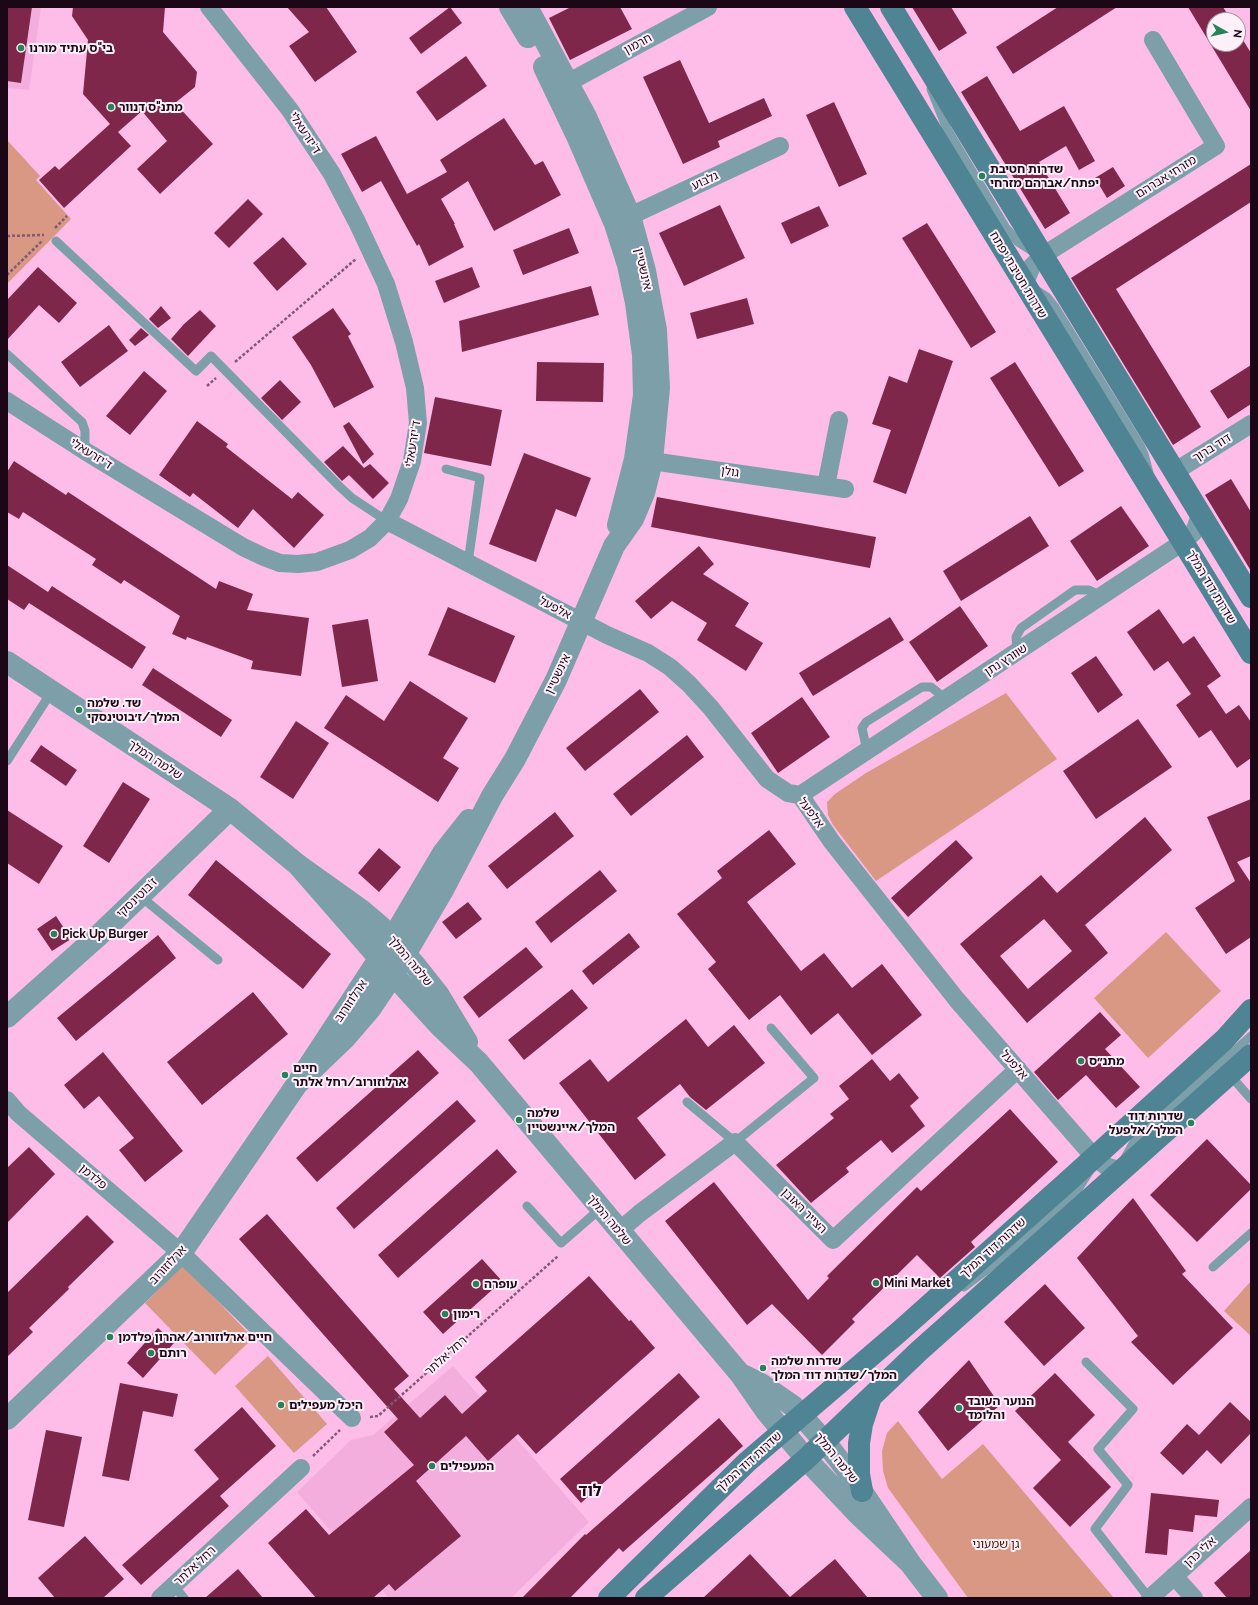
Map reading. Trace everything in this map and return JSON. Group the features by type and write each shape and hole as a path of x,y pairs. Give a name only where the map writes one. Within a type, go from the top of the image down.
{"main road":[{"name":"שדרות חטיבת יפתח","path":"855,7 1024,285 1183,542"},
{"path":"891,7 1251,597"},
{"name":"שדרות דוד המלך","path":"1183,542 1251,653"},
{"name":"שדרות דוד המלך","path":"609,1598 731,1477 900,1331 1094,1157 1224,1040 1251,1010"},
{"path":"646,1598 825,1442 919,1351 1251,1055"},
{"path":"862,1491 859,1474 859,1443 862,1424 870,1398"}],"street":[{"name":"ד'יזרעאלי","path":"7,401 85,451 243,547 280,563 298,564 332,558 350,550 370,538 387,521 399,499 412,462 418,424 415,388 404,342 386,284 332,174 290,110 209,7"},
{"name":"אינשטיין","path":"393,975 399,946 443,890 492,796 515,759 556,680 583,622 614,546 633,519 644,493 643,355 636,303 628,265 615,224 558,94 510,7"},
{"name":"אינשטיין","path":"527,7 569,82 586,116 630,216 645,271 656,330 659,388 643,460"},
{"name":"חרמון","path":"569,82 708,7"},
{"name":"מזרחי אברהם","path":"1024,285 1032,266 1042,256 1216,146 1153,40"},
{"name":"גלבוע","path":"630,216 780,146"},
{"path":"826,486 839,420"},
{"name":"דוד ברוך","path":"1174,472 1251,424"},
{"name":"גולן","path":"643,460 846,489"},
{"name":"שוורץ נתן","path":"800,795 1183,542 1194,532 1200,515"},
{"name":"אלפעל","path":"387,521 583,622 648,653 670,667 689,684 711,708 768,780 788,793 800,795 832,842 957,1000 1094,1157 1106,1166 1122,1171"},
{"name":"שלמה המלך","path":"7,662 230,809 298,865 361,910 399,946 438,994 479,1063"},
{"name":"ז'בוטינסקי","path":"7,1017 98,936 230,809"},
{"name":"שלמה המלך","path":"298,865 393,975 441,1027 479,1063 600,1210 741,1375 766,1411 806,1459 858,1514 910,1563"},
{"name":"ארלוזורוב","path":"7,1419 181,1253 298,1084 379,958 399,946"},
{"name":"ארלוזורוב","path":"298,1084 358,1024 393,975"},
{"name":"הצייר ראובן","path":"735,1142 833,1240 1018,1069"},
{"name":"פלדמן","path":"11,1112 181,1253"},
{"path":"619,1231 640,1213 735,1142"},
{"path":"181,1253 352,1418"},
{"name":"שלמה המלך","path":"741,1375 793,1406 825,1442 862,1491 910,1563 937,1598"},
{"name":"רחל אלתר","path":"160,1598 179,1592 301,1468"},
{"name":"אלי כהן","path":"1149,1598 1251,1506"},
{"path":"1174,1576 1194,1598"}],"lane":[{"path":"56,241 196,371 211,356 339,486 352,498 387,521"},
{"path":"7,354 82,422 85,431 85,451"},
{"path":"446,469 480,478 468,563"},
{"path":"867,751 862,728 866,722 922,687 931,688 946,699"},
{"path":"7,761 52,691"},
{"path":"140,896 218,960"},
{"path":"687,1102 735,1142 814,1078 771,1028"},
{"path":"1122,1171 1126,1155 1135,1140 1251,1036"},
{"path":"1230,1075 1251,1098"},
{"path":"527,1206 561,1243 600,1210"},
{"path":"1213,1267 1251,1233"},
{"path":"1086,1362 1133,1409 1098,1449 1128,1485 1095,1528 1149,1598"}],"path":[{"path":"53,230 67,216"},
{"path":"7,236 26,237 49,234 7,275"},
{"path":"207,386 369,248"},
{"name":"רחל אלתר","path":"352,1418 378,1416 563,1252"},
{"path":"301,1468 352,1418"}],"shaded area":[{"name":"בי\"ס עתיד מורנו","path":"7,7 41,7 29,90 9,88 7,90"},
{"name":"המעפילים","path":"453,1366 589,1522 511,1598 389,1598 297,1492 351,1440 373,1435"}],"green space":[{"path":"7,140 40,176 36,180 71,219 7,284"},
{"path":"1006,693 1057,759 876,881 833,825 828,815 827,802 835,794 866,773"},
{"path":"1166,932 1221,991 1148,1058 1094,998"},
{"path":"183,1265 253,1338 215,1375 145,1303"},
{"path":"1251,1281 1251,1336 1224,1311"},
{"name":"היכל מעפילים","path":"268,1356 327,1424 294,1453 235,1386"},
{"name":"גן שמעוני","path":"898,1421 942,1479 983,1444 1114,1598 968,1598 888,1488 883,1471 882,1451 887,1433"}],"building":[{"name":"בי\"ס עתיד מורנו","path":"7,7 32,7 21,83 7,81"},
{"name":"מתנ\"ס דנוור","path":"73,7 165,7 163,32 197,72 195,87 175,103 213,144 160,194 137,169 167,141 142,111 118,132 131,146 64,208 39,180 55,166 59,170 110,124 83,94 88,40 72,16"},
{"path":"287,7 326,7 357,52 315,82 289,46 309,32"},
{"path":"450,7 462,23 421,54 409,38"},
{"path":"571,7 620,7 632,29 570,60 549,18"},
{"path":"912,7 951,7 967,33 939,51"},
{"path":"1058,7 1117,7 1013,74 996,47"},
{"path":"1188,7 1223,7 1226,12 1206,12 1206,37"},
{"path":"1246,45 1251,53 1251,111 1215,52 1246,52"},
{"path":"466,56 487,86 437,121 416,92"},
{"path":"680,60 709,123 764,98 772,116 718,141 720,147 683,164 643,77"},
{"path":"987,76 1020,131 1064,106 1095,161 1079,170 1066,146 1039,162 1070,213 1045,229 961,92"},
{"path":"834,102 867,174 839,187 806,115"},
{"path":"504,118 535,165 543,161 561,195 494,231 468,181 441,199 455,224 464,247 429,266 419,244 417,246 381,181 362,192 341,154 376,136 407,194 447,172 440,160"},
{"path":"1251,164 1251,202 1116,289 1201,427 1173,445 1071,278"},
{"path":"1113,167 1125,186 1107,198 1095,178"},
{"path":"248,199 263,214 229,248 214,233"},
{"path":"720,205 745,258 684,286 659,233"},
{"path":"819,206 829,226 791,244 781,223"},
{"path":"927,223 996,332 971,348 902,238"},
{"path":"569,228 579,253 523,275 513,250"},
{"path":"283,237 307,264 277,291 253,263"},
{"path":"38,267 77,303 59,323 39,305 7,340 7,300"},
{"path":"472,267 480,287 444,303 435,281"},
{"path":"591,286 599,315 462,352 459,321"},
{"path":"747,298 754,324 697,339 690,313"},
{"path":"161,306 171,318 158,328 149,319"},
{"path":"333,308 351,334 348,336 374,387 334,408 311,365 292,337"},
{"path":"200,310 216,326 188,356 171,339 184,324"},
{"path":"109,325 128,351 80,387 61,362"},
{"path":"141,328 149,335 135,346 129,340"},
{"path":"919,349 953,361 906,494 873,482 891,430 872,424 889,376 907,383"},
{"path":"537,362 604,363 603,402 536,401"},
{"path":"1015,362 1084,471 1059,487 990,378"},
{"path":"1251,365 1251,404 1228,419 1210,391"},
{"path":"144,371 167,391 130,435 106,416"},
{"path":"280,380 301,402 282,420 261,398"},
{"path":"435,397 502,410 491,466 424,453"},
{"path":"197,421 228,444 226,447 292,499 298,492 324,515 294,548 253,509 238,528 193,493 190,497 159,475"},
{"path":"349,422 374,454 363,464 343,426"},
{"path":"343,446 364,468 370,464 389,483 373,499 349,475 342,481 324,462"},
{"path":"524,453 591,478 576,517 556,509 536,562 489,544"},
{"path":"14,461 66,495 68,492 216,589 219,581 253,594 247,610 309,618 301,676 251,669 253,661 187,637 186,640 172,634 180,616 124,580 121,584 92,565 96,559 23,512 19,519 7,512 7,472"},
{"path":"1231,479 1251,512 1251,571 1205,495"},
{"path":"657,497 876,537 870,568 651,527"},
{"path":"1121,506 1149,546 1097,581 1070,541"},
{"path":"1030,516 1049,546 961,601 943,571"},
{"path":"699,546 714,564 703,574 749,603 735,626 763,643 746,671 697,640 707,623 672,601 651,619 635,601"},
{"path":"7,565 48,592 52,586 146,647 132,669 29,603 24,610 7,599"},
{"path":"960,606 988,646 937,682 909,642"},
{"path":"448,607 515,636 495,683 428,655"},
{"path":"1159,609 1183,644 1194,636 1221,676 1207,686 1226,714 1239,705 1251,722 1251,758 1237,768 1211,730 1199,738 1176,705 1191,694 1168,661 1154,671 1127,632"},
{"path":"890,617 904,640 813,696 799,673"},
{"path":"368,619 378,681 342,687 332,625"},
{"path":"1096,656 1123,695 1098,713 1071,673"},
{"path":"153,668 232,720 221,737 142,685"},
{"path":"410,681 468,718 443,758 459,768 438,802 324,728 346,695 384,721"},
{"path":"640,689 659,712 585,771 566,748"},
{"path":"802,697 830,737 778,773 751,733"},
{"path":"1138,719 1172,767 1096,819 1063,771"},
{"path":"296,721 329,743 293,799 260,777"},
{"path":"687,735 704,757 631,816 613,794"},
{"path":"41,745 77,770 66,786 30,761"},
{"path":"123,782 150,799 109,863 83,846"},
{"path":"1251,799 1251,856 1237,862 1251,883 1251,937 1226,954 1195,908 1235,881 1207,817"},
{"path":"7,810 63,846 39,884 7,863"},
{"path":"555,812 574,836 507,889 488,866"},
{"path":"1145,817 1172,850 1085,925 1108,953 1027,1023 960,944 1041,875 1057,893","holes":["1044,919 1072,951 1028,989 1000,956"]},
{"path":"769,830 796,864 747,902 801,971 824,953 852,988 882,964 922,1015 872,1055 838,1013 811,1035 780,995 749,1020 708,969 716,962 677,914 722,878 717,871"},
{"path":"956,840 973,858 908,917 891,898"},
{"path":"379,848 401,867 379,892 358,873"},
{"path":"216,860 331,954 303,989 188,895"},
{"path":"600,870 617,891 551,943 535,922"},
{"path":"468,902 482,919 456,939 442,922"},
{"name":"Pick Up Burger","path":"56,916 71,939 52,951 37,929"},
{"path":"629,933 640,947 593,985 582,971"},
{"path":"158,935 176,958 76,1041 57,1018"},
{"path":"526,947 543,967 479,1018 463,997"},
{"path":"572,989 588,1008 524,1060 508,1040"},
{"path":"253,992 288,1034 202,1105 167,1062"},
{"name":"מתנ״ס","path":"1100,1012 1121,1035 1105,1049 1140,1087 1116,1108 1086,1075 1058,1100 1034,1072"},
{"path":"686,1019 708,1047 734,1025 765,1063 706,1110 690,1097 680,1084 637,1118 666,1155 635,1180 559,1083 590,1059 608,1082"},
{"path":"418,1050 439,1073 317,1182 296,1158"},
{"path":"103,1052 183,1151 145,1182 119,1150 134,1138 99,1096 84,1109 64,1085"},
{"path":"872,1059 890,1081 899,1073 919,1098 910,1106 925,1126 892,1153 881,1140 846,1168 849,1172 811,1203 776,1165 834,1118 830,1114 849,1099 839,1086"},
{"path":"457,1100 476,1121 354,1229 336,1208"},
{"path":"1010,1109 1058,1162 971,1242 975,1247 940,1278 917,1255 852,1319 855,1322 822,1355 772,1304 747,1325 665,1221 714,1182 808,1300 829,1278 827,1276 917,1187 921,1191"},
{"path":"1207,1139 1251,1185 1251,1189 1197,1242 1150,1195"},
{"path":"29,1147 55,1174 7,1223 7,1168"},
{"path":"497,1149 517,1172 398,1278 378,1255"},
{"path":"1133,1198 1186,1271 1182,1274 1233,1328 1173,1385 1131,1342 1138,1336 1077,1258"},
{"path":"267,1214 409,1376 394,1389 420,1418 445,1395 462,1414 487,1391 475,1377 589,1276 629,1321 631,1320 655,1348 536,1454 518,1434 488,1461 466,1436 416,1481 461,1536 395,1591 389,1584 373,1598 316,1598 268,1543 306,1509 329,1535 414,1465 384,1432 398,1419 239,1239"},
{"path":"87,1215 114,1242 29,1328 33,1332 7,1357 7,1293"},
{"path":"482,1259 502,1281 443,1334 423,1312"},
{"path":"1045,1284 1085,1328 1044,1366 1004,1322"},
{"name":"רותם","path":"158,1328 174,1343 143,1378 127,1363"},
{"name":"הנוער העובד והלומד","path":"969,1360 1000,1405 948,1451 918,1412"},
{"path":"679,1373 700,1397 581,1503 560,1479"},
{"path":"1055,1373 1095,1415 1068,1442 1111,1487 1070,1527 1033,1488 1061,1460 1015,1411"},
{"path":"120,1383 178,1394 173,1417 143,1411 129,1481 102,1476"},
{"path":"1230,1402 1251,1422 1251,1433 1221,1464 1207,1450 1183,1475 1160,1453 1187,1424 1199,1435"},
{"path":"242,1407 276,1446 220,1496 229,1506 141,1585 122,1565 219,1479 194,1450"},
{"path":"719,1418 743,1446 623,1552 619,1548 570,1598 522,1598 585,1534 586,1535"},
{"path":"46,1430 82,1437 64,1527 28,1520"},
{"path":"1151,1493 1219,1500 1217,1517 1195,1515 1193,1532 1169,1529 1167,1555 1145,1553"},
{"path":"85,1536 124,1579 103,1598 55,1598 38,1578"},
{"path":"1251,1550 1251,1598 1227,1598 1214,1583"},
{"path":"750,1554 790,1597 835,1559 868,1598 703,1598"},
{"path":"238,1569 263,1598 205,1598"}],"place":[{"name":"בי\"ס עתיד מורנו","path":"21,48"},
{"name":"מתנ\"ס דנוור","path":"111,107"},
{"name":"שדרות חטיבת יפתח/אברהם מזרחי","path":"982,176"},
{"name":"שד. שלמה המלך/ז׳בוטינסקי","path":"79,710"},
{"name":"Pick Up Burger","path":"54,934"},
{"name":"מתנ״ס","path":"1081,1061"},
{"name":"חיים ארלוזורוב/רחל אלתר","path":"285,1075"},
{"name":"שלמה המלך/איינשטיין","path":"519,1120"},
{"name":"שדרות דוד המלך/אלפעל","path":"1191,1123"},
{"name":"Mini Market","path":"876,1283"},
{"name":"עופרה","path":"476,1284"},
{"name":"רימון","path":"445,1314"},
{"name":"חיים ארלוזורוב/אהרון פלדמן","path":"110,1337"},
{"name":"רותם","path":"151,1353"},
{"name":"שדרות שלמה המלך/שדרות דוד המלך","path":"763,1368"},
{"name":"היכל מעפילים","path":"281,1405"},
{"name":"הנוער העובד והלומד","path":"959,1408"},
{"name":"המעפילים","path":"432,1466"}],"district":[{"name":"לוד","path":"590,1491"}]}
